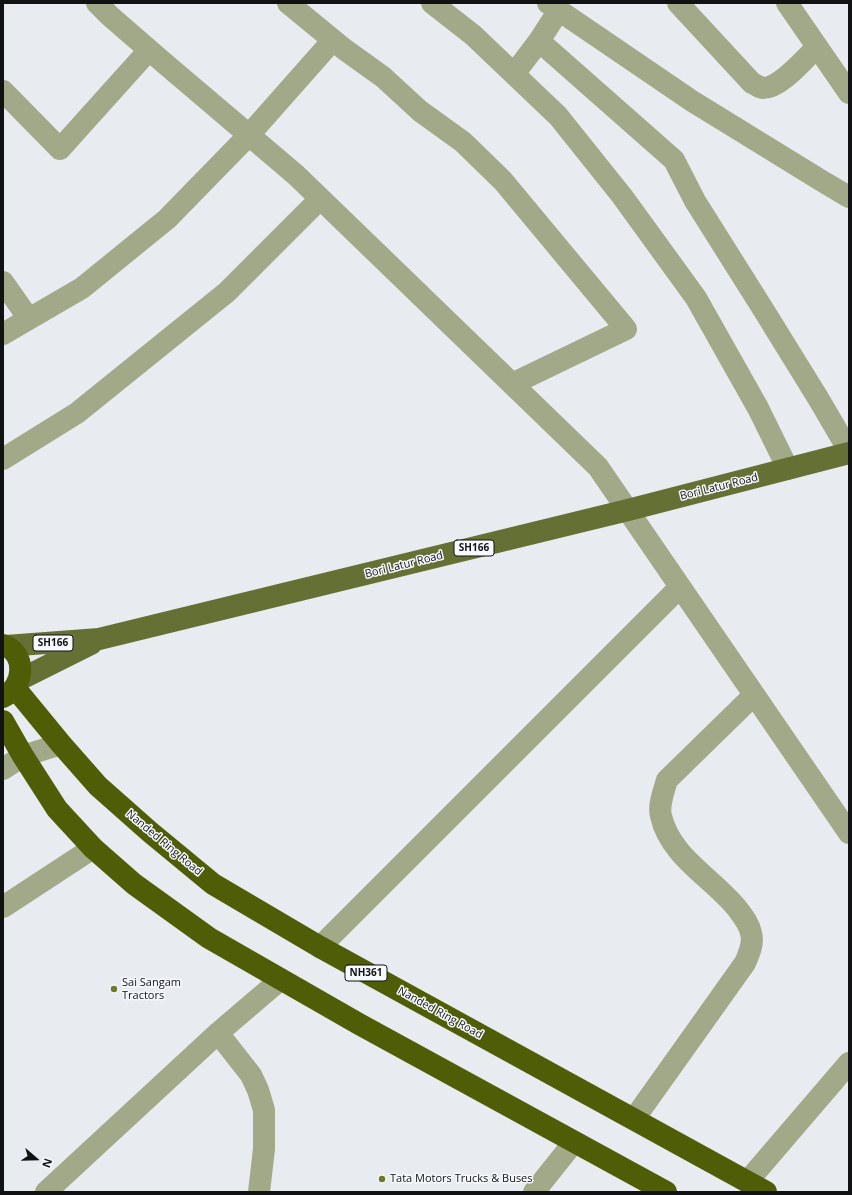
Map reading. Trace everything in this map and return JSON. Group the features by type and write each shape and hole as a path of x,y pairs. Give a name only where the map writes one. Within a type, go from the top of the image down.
{"highway":[{"path":"5,646 16,655 21,667 13,688"},
{"name":"Nanded Ring Road","path":"13,688 98,786 150,832 213,884 320,947 757,1187"},
{"path":"3,721 23,756 57,809 93,848 134,884 209,938 280,980 666,1192"}],"main road":[{"name":"Bori Latur Road","path":"5,646 99,639 628,510 849,452"},
{"name":"Bori Latur Road","path":"13,688 99,639"}],"street":[{"path":"97,3 149,50 296,175 598,467 849,833"},
{"path":"288,3 383,78 420,111 463,142 503,181 626,329 512,384"},
{"path":"432,3 473,35 558,116 622,196 696,298 758,408 788,469"},
{"path":"678,3 752,83 763,88 773,86 782,80 817,47"},
{"path":"787,3 849,92"},
{"path":"514,74 539,40 553,6 692,101 822,182 849,197"},
{"path":"3,334 82,288 168,219 249,135 333,40"},
{"path":"539,40 674,160 695,201 818,398 849,452"},
{"path":"3,91 60,149 149,50"},
{"path":"3,459 77,413 227,292 320,199"},
{"path":"3,282 29,319"},
{"path":"320,947 680,587"},
{"path":"634,1119 745,963 751,948 752,934 744,918 730,900 683,855 670,839 660,815 661,799 667,780 754,695"},
{"path":"3,769 23,756 61,744"},
{"path":"3,907 93,848"},
{"path":"46,1192 218,1033 280,980"},
{"path":"218,1033 251,1075 258,1090 264,1110 264,1149 259,1192"},
{"path":"757,1187 849,1063"},
{"path":"534,1192 574,1142"}],"place":[{"name":"Sai Sangam Tractors","path":"114,989"},
{"name":"Tata Motors Trucks & Buses","path":"382,1179"}]}
